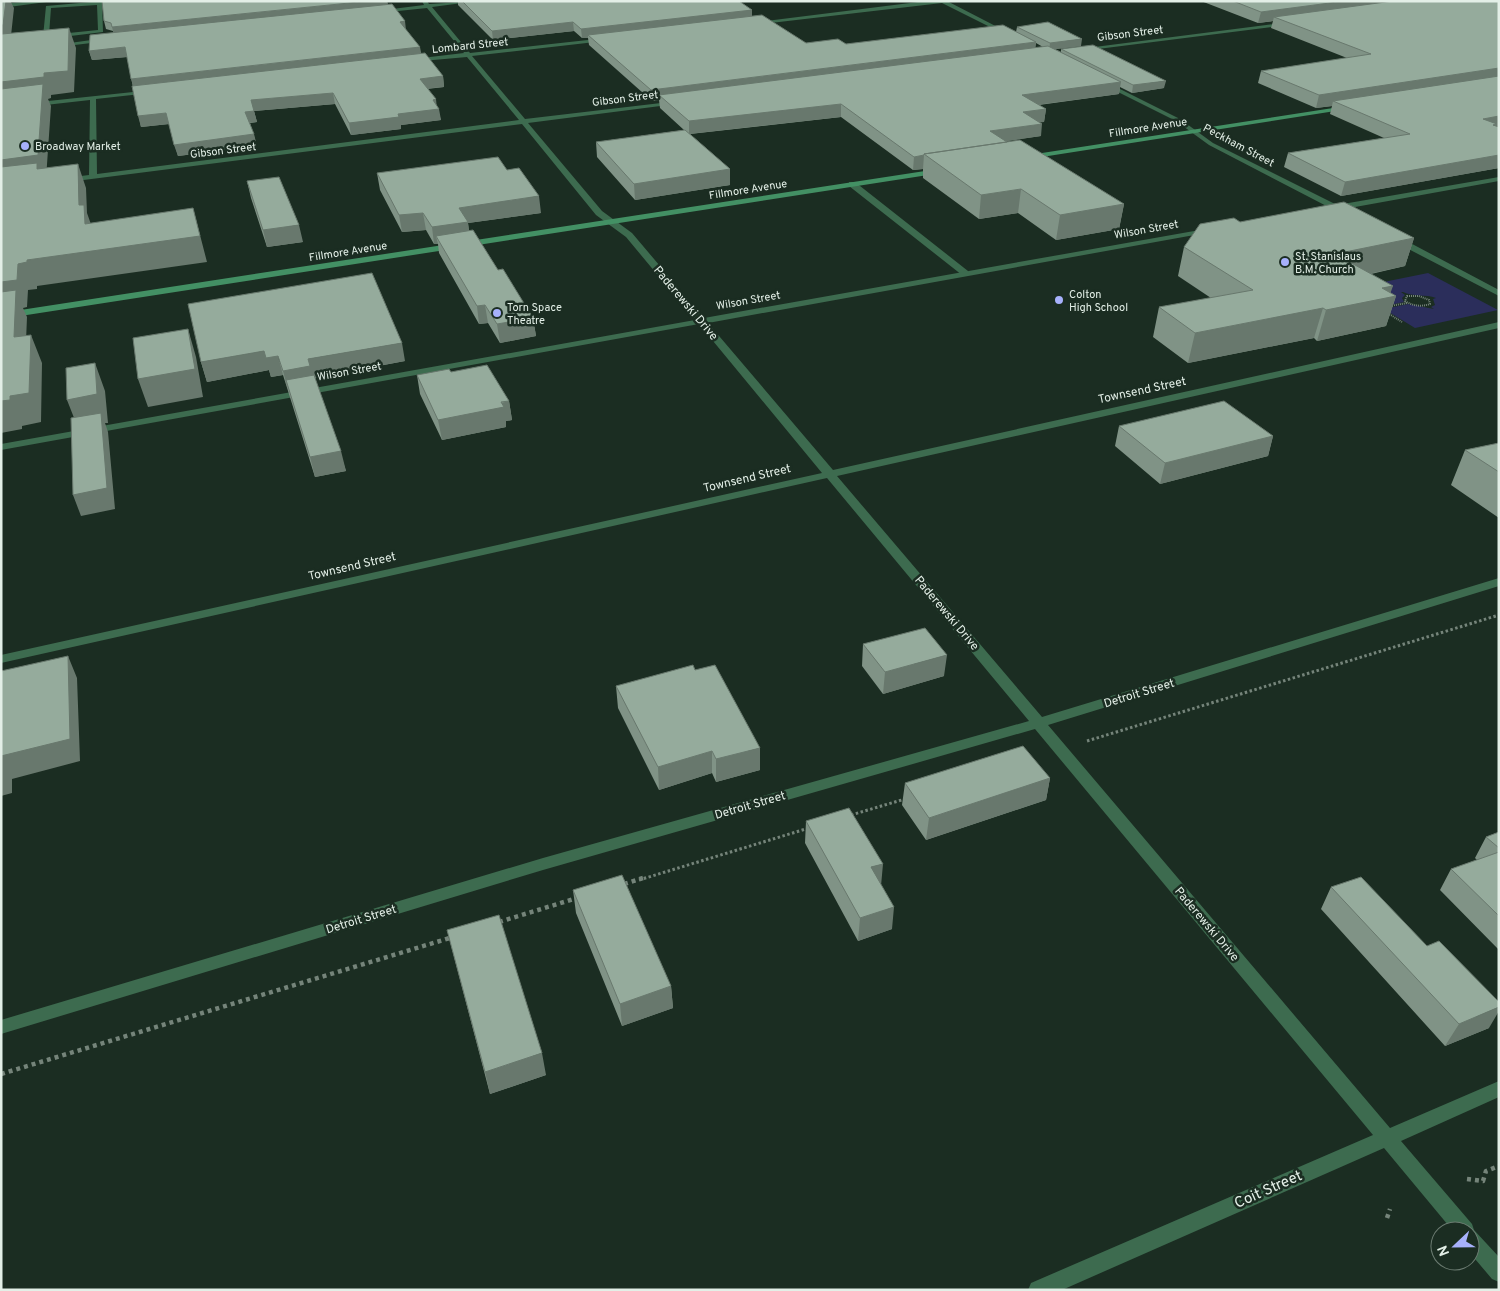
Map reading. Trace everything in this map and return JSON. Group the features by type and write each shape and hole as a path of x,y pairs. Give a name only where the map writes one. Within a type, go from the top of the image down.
{"street":[{"path":"1,6 52,1"},
{"path":"368,12 426,4 476,1"},
{"path":"745,24 942,1 1012,36"},
{"path":"53,45 111,35 100,31 46,37 48,7 99,2 100,31"},
{"name":"Paderewski Drive","path":"426,4 599,212 629,235 1456,1221"},
{"name":"Gibson Street","path":"1076,50 1292,23"},
{"name":"Lombard Street","path":"401,62 607,39"},
{"name":"Peckham Street","path":"1100,80 1178,120 1192,132 1344,212"},
{"path":"1,108 158,90"},
{"path":"93,98 94,177"},
{"name":"Gibson Street","path":"57,182 682,101"},
{"name":"Fillmore Avenue","path":"1023,158 1353,107"},
{"name":"Fillmore Avenue","path":"1,316 947,170"},
{"path":"1317,211 1499,179"},
{"path":"852,184 965,273"},
{"name":"Wilson Street","path":"1,447 1220,228"},
{"path":"1387,235 1499,294"},
{"name":"Townsend Street","path":"1,659 1499,325"},
{"name":"Detroit Street","path":"1,1027 543,864 1039,723 1499,582"},
{"name":"Coit Street","path":"1038,1290 1385,1137 1499,1089"},
{"path":"1480,1250 1499,1272"}],"path":[{"path":"1402,292 1408,296 1419,296 1427,299 1434,298"},
{"path":"1407,303 1404,299 1408,296"},
{"path":"1426,306 1430,304 1427,299"},
{"path":"1389,307 1407,303 1426,306 1432,310"},
{"path":"1380,309 1402,322"},
{"path":"1061,750 1169,715 1499,615"},
{"path":"844,818 908,798"},
{"path":"622,885 816,826"},
{"path":"491,925 585,896"},
{"path":"1,1074 462,934"},
{"path":"1467,1178 1483,1181 1486,1171 1499,1166"},
{"path":"1387,1218 1390,1209"}],"shaded area":[{"path":"1428,273 1498,310 1415,328 1384,309 1408,304 1434,309 1431,307 1435,305 1433,299 1436,298 1401,292 1405,295 1402,298 1404,302 1380,307 1349,289"}],"building":[{"path":"1,1 6,1 3,25 1,25"},
{"path":"102,1 369,1 112,27 111,23 104,21"},
{"path":"462,1 739,1 752,10 581,29 573,22 492,31"},
{"path":"1233,1 1345,1 1261,12"},
{"path":"1393,1 1499,1 1499,68 1319,95 1261,71 1371,54 1274,17"},
{"path":"392,4 405,21 400,22 420,47 131,79 125,47 89,51 90,35"},
{"path":"762,15 806,43 838,39 846,44 1003,25 1036,42 651,90 588,35"},
{"path":"1048,22 1082,39 1050,43 1017,27"},
{"path":"69,28 68,71 44,73 44,77 1,82 1,33"},
{"path":"1093,45 1166,81 1133,85 1061,49"},
{"path":"1048,46 1121,82 1022,95 1046,109 1023,112 1042,124 990,131 1007,142 914,157 841,104 689,121 659,95"},
{"path":"425,53 443,76 420,79 436,99 433,100 439,109 398,114 399,117 349,123 333,93 251,100 254,111 245,112 254,134 174,145 166,113 138,116 132,86"},
{"path":"1499,76 1499,116 1483,119 1497,124 1493,125 1499,127 1499,155 1345,182 1288,153 1410,134 1333,101"},
{"path":"43,84 38,155 1,160 1,89"},
{"path":"685,130 730,169 634,184 596,142"},
{"path":"1020,140 1124,204 1060,215 1021,189 981,195 924,154"},
{"path":"498,157 507,170 519,168 539,196 459,208 468,222 432,227 423,213 399,215 377,173"},
{"path":"37,163 37,169 78,164 79,205 84,205 85,224 193,208 200,236 27,260 27,262 18,264 17,280 1,282 1,167"},
{"path":"279,177 299,225 263,230 247,181"},
{"path":"1344,202 1414,238 1335,254 1393,286 1382,288 1396,296 1195,333 1159,307 1253,290 1184,247 1200,224 1234,218 1240,222"},
{"path":"473,230 498,270 503,269 533,318 497,324 485,305 477,306 436,236"},
{"path":"372,273 402,343 308,359 310,366 283,371 278,356 266,358 264,351 201,362 188,304"},
{"path":"16,290 14,337 31,335 29,393 10,396 10,400 1,401 1,292"},
{"path":"188,329 195,369 138,379 133,338"},
{"path":"95,363 97,394 67,400 66,368"},
{"path":"487,365 509,401 501,402 504,407 438,420 417,375 449,369 451,372"},
{"path":"314,375 341,451 310,457 286,380"},
{"path":"1224,401 1273,436 1165,463 1119,426"},
{"path":"101,413 107,488 73,495 71,418"},
{"path":"1499,443 1499,472 1465,450"},
{"path":"925,628 947,655 885,672 863,644"},
{"path":"68,656 70,739 1,756 1,671"},
{"path":"693,665 695,670 715,665 760,748 716,759 712,751 658,767 616,686"},
{"path":"1023,746 1050,778 929,818 905,783"},
{"path":"849,808 883,864 871,867 894,907 860,918 806,821"},
{"path":"1499,832 1499,848 1486,837"},
{"path":"1499,852 1499,916 1451,869"},
{"path":"622,875 671,986 620,1004 573,890"},
{"path":"1361,877 1427,946 1439,941 1499,1002 1499,1007 1459,1024 1331,887"},
{"path":"499,915 542,1053 485,1072 447,930"}],"place":[{"name":"Broadway Market","path":"25,146"},
{"name":"St. Stanislaus B.M. Church","path":"1285,262"},
{"name":"Colton High School","path":"1059,300"},
{"name":"Torn Space Theatre","path":"497,313"}]}
